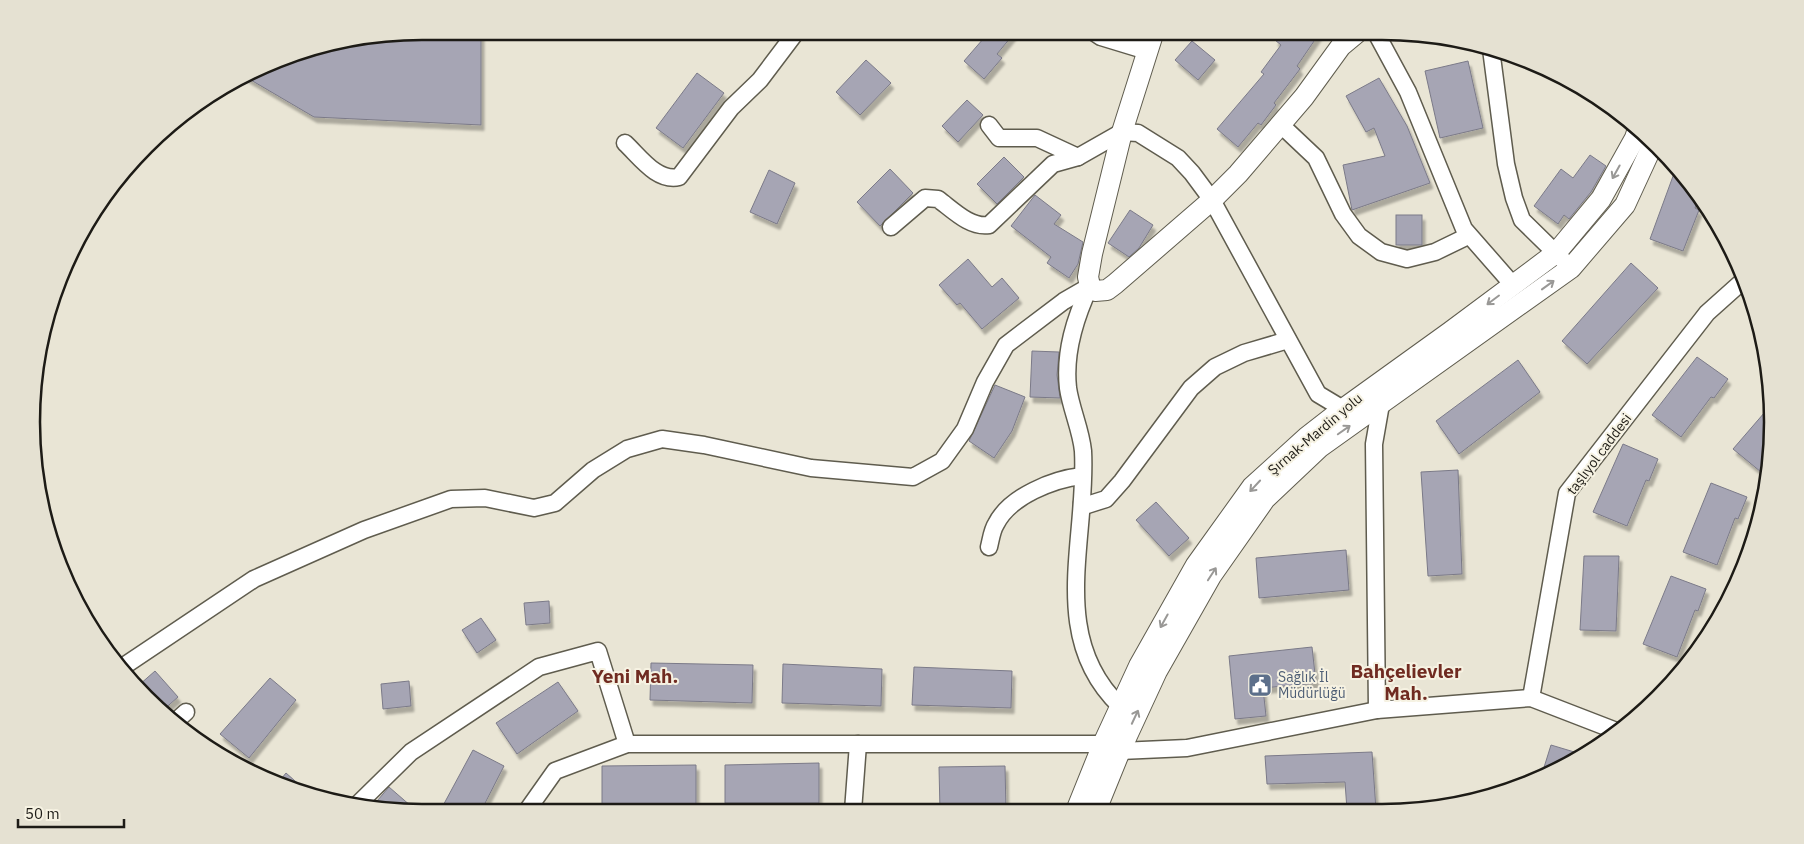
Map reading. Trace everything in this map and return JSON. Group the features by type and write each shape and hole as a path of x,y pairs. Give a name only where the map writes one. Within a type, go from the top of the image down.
{"street":[{"path":"625,143 658,175 670,179 679,177 731,108 760,80 790,40"},
{"path":"1111,40 1147,51"},
{"path":"1151,40 1122,132 1089,269 1090,286 1095,291 1107,290 1212,200 1238,174 1304,97 1341,46 1348,40"},
{"path":"1380,40 1408,92 1468,236 1513,285"},
{"path":"1493,56 1506,164 1514,198 1522,220 1571,268"},
{"path":"989,124 999,138 1037,138 1078,157"},
{"path":"1280,124 1316,158 1343,214 1359,236 1381,252 1407,260 1435,252 1468,236"},
{"path":"891,227 925,198 932,197 980,227 989,225 1053,164 1078,157 1122,132 1138,133 1178,158 1192,173 1212,200 1318,394 1343,408"},
{"name":"Şırnak-Mardin yolu","path":"1097,804 1120,706 1139,666 1196,565 1252,487 1307,437 1343,408 1556,253 1601,199 1636,137"},
{"name":"Şırnak-Mardin yolu","path":"1079,804 1211,576 1265,499 1320,447 1571,268 1625,205 1650,150"},
{"name":"taşlıyol caddesi","path":"1531,698 1567,493 1707,313 1738,285"},
{"path":"1090,286 1075,318 1068,358 1068,388 1082,449 1082,503 1076,560 1078,632 1087,662 1105,692 1120,706"},
{"path":"127,664 254,579 364,530 451,499 485,498 534,508 555,503 593,470 627,449 662,439 704,445 812,468 914,477 942,461 966,429 985,382 1006,344 1064,301 1090,286"},
{"path":"1082,503 1088,505 1106,499 1122,481 1191,388 1215,366 1244,353 1288,340"},
{"path":"1377,710 1374,444 1381,404"},
{"path":"989,546 995,524 1016,503 1041,486 1064,478 1082,476"},
{"path":"363,799 411,752 539,667 598,651 627,744"},
{"path":"532,804 555,771 627,744 858,744 1187,748 1377,710 1531,698 1610,729"},
{"path":"854,804 858,744"}],"building":[{"path":"481,40 481,125 314,117 251,80 299,60 347,47 397,41"},
{"path":"982,40 1009,40 997,54 1002,58 984,79 964,61"},
{"path":"1275,40 1315,40 1297,66 1300,69 1274,103 1276,105 1261,125 1258,123 1238,147 1217,129 1264,74 1261,72 1281,45"},
{"path":"1192,41 1215,60 1198,80 1175,60"},
{"path":"866,60 891,83 860,115 836,92"},
{"path":"1468,61 1483,128 1440,138 1425,71"},
{"path":"697,73 724,93 683,148 656,128"},
{"path":"1379,78 1407,126 1430,183 1352,210 1343,165 1385,156 1374,128 1366,132 1346,96"},
{"path":"967,100 983,115 958,142 942,126"},
{"path":"1590,155 1606,166 1591,192 1569,219 1564,215 1558,224 1534,206 1561,169 1573,178"},
{"path":"1004,157 1024,177 997,204 977,184"},
{"path":"890,169 913,193 880,226 857,202"},
{"path":"769,170 795,183 777,224 750,212"},
{"path":"1673,175 1696,205 1695,208 1699,210 1683,251 1650,239"},
{"path":"1035,195 1061,215 1054,224 1083,242 1078,264 1069,278 1047,263 1051,257 1011,226"},
{"path":"1130,210 1153,225 1139,248 1129,257 1108,243"},
{"path":"1396,215 1422,215 1422,245 1396,245"},
{"path":"968,259 992,287 1002,278 1019,298 982,329 960,303 957,305 939,285"},
{"path":"1631,263 1658,288 1587,364 1562,341"},
{"path":"1032,351 1059,352 1057,375 1060,398 1030,397"},
{"path":"1697,357 1728,379 1714,398 1711,397 1681,437 1652,415"},
{"path":"1518,360 1540,392 1459,454 1436,421"},
{"path":"995,385 1025,397 1012,431 994,458 969,441"},
{"path":"1764,413 1761,472 1733,449"},
{"path":"1623,444 1658,459 1649,481 1646,480 1627,526 1593,512"},
{"path":"1458,470 1462,574 1428,576 1421,472"},
{"path":"1711,483 1747,497 1738,519 1735,518 1717,565 1683,552"},
{"path":"1156,502 1189,538 1169,556 1136,520"},
{"path":"1346,550 1349,590 1259,598 1256,558"},
{"path":"1584,556 1619,556 1616,631 1580,630"},
{"path":"1671,576 1706,589 1698,611 1695,610 1677,657 1643,644"},
{"path":"549,601 550,623 526,625 524,603"},
{"path":"481,618 496,640 477,653 462,630"},
{"name":"Sağlık İl Müdürlüğü","path":"1312,647 1316,683 1263,688 1266,716 1235,719 1229,656"},
{"path":"651,663 753,665 752,703 650,700"},
{"path":"783,664 882,669 881,706 782,703"},
{"path":"914,667 1012,671 1011,708 912,705"},
{"path":"155,671 178,697 167,706 142,682"},
{"path":"270,678 296,700 249,758 220,734"},
{"path":"409,681 411,706 383,709 381,684"},
{"path":"558,682 578,711 517,754 496,723"},
{"path":"1551,745 1575,752 1551,765 1544,768"},
{"path":"473,750 504,766 485,804 444,804"},
{"path":"1372,752 1376,804 1347,804 1345,782 1267,784 1265,756"},
{"path":"819,763 819,803 725,803 725,765"},
{"path":"696,765 696,804 602,804 602,766"},
{"path":"1005,766 1006,804 940,804 939,767"},
{"path":"286,773 298,784 282,777"},
{"path":"389,787 408,803 397,803 377,801"}],"place":[{"name":"Sağlık İl Müdürlüğü","path":"1260,685"}],"district":[{"name":"Yeni Mah.","path":"635,676"},
{"name":"Bahçelievler Mah.","path":"1406,682"}]}
